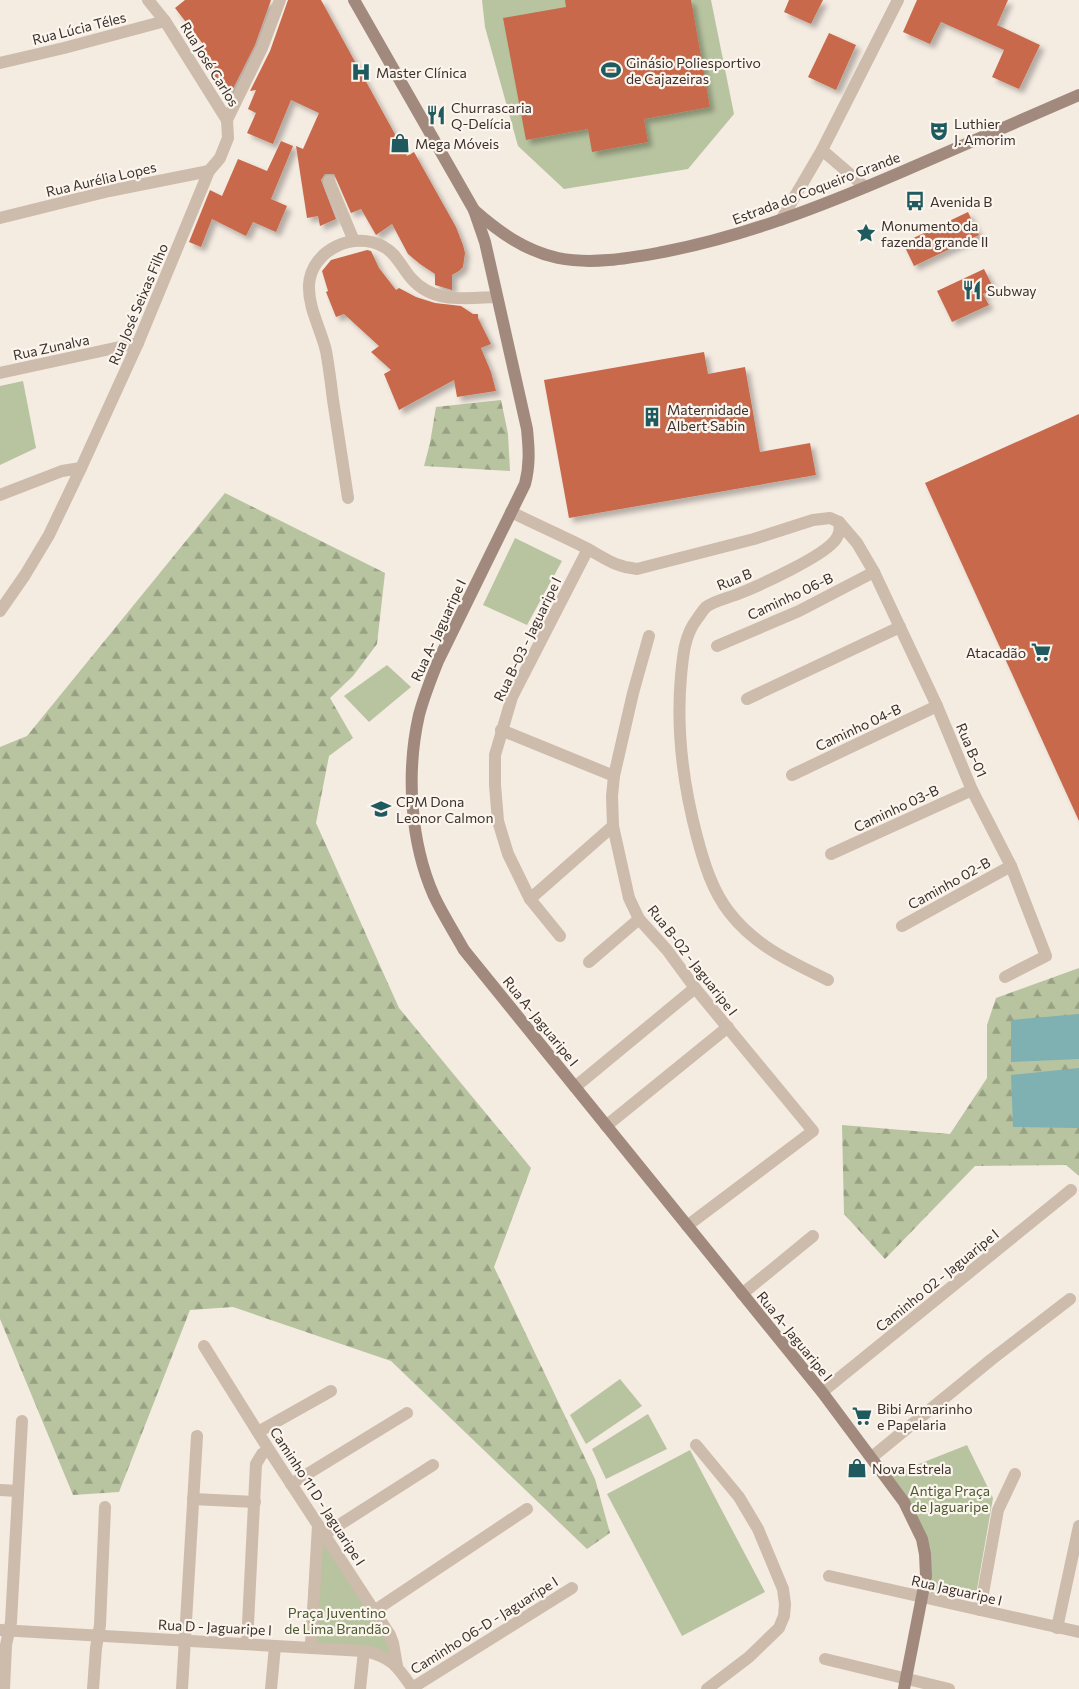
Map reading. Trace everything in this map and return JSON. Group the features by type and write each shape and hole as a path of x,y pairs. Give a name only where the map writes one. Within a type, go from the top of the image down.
{"main road":[{"name":"Estrada do Coqueiro Grande","path":"354,0 474,210 485,242 496,296"},
{"name":"Estrada do Coqueiro Grande","path":"474,210 493,227 511,239 534,250 559,258 585,261 610,260 670,251 708,243 780,220 865,187 1079,94"},
{"name":"Rua A- Jaguaripe I","path":"496,296 527,429 529,469 511,512 438,661 419,715 414,742 412,798 416,831 423,862 434,895 464,950 822,1392 904,1502 922,1539 926,1576 906,1684"}],"street":[{"name":"Rua José Carlos","path":"148,0 166,21 227,120"},
{"name":"Rua José Seixas Filho","path":"0,611 25,575 49,535 81,468 138,343 209,171 220,158 228,138 227,120 262,48 280,0"},
{"path":"780,220 822,150 898,0"},
{"name":"Rua Lúcia Téles","path":"0,63 166,21"},
{"path":"822,150 865,187"},
{"name":"Rua Aurélia Lopes","path":"0,218 109,191 209,171"},
{"path":"329,182 354,241"},
{"path":"348,498 326,350 310,299 309,284 312,270 320,258 344,243 369,241 384,247 394,256 412,279 427,292 442,298 496,296"},
{"name":"Rua Zunalva","path":"0,373 138,343"},
{"path":"0,495 62,471 81,468"},
{"path":"511,512 588,549 610,563 623,568 637,569 754,539 813,520 830,518 839,522"},
{"name":"Rua B-01","path":"839,522 857,543 874,572 937,706 972,790 1011,866 1046,956 1005,977"},
{"name":"Rua B","path":"828,980 780,956 759,942 729,912 706,872 691,816 681,762 678,706 683,656 688,634 707,606 758,586 822,552 835,541 840,531 839,522"},
{"name":"Rua B-03 - Jaguaripe I","path":"560,936 530,899 508,854 498,821 495,754 512,697 588,549"},
{"name":"Caminho 06-B","path":"717,646 799,611 874,572"},
{"path":"747,699 900,627"},
{"name":"Rua B-02 - Jaguaripe I","path":"649,636 633,693 614,776 612,796 613,826 629,898 639,919 667,950 695,988 812,1131 687,1226"},
{"name":"Caminho 04-B","path":"792,775 937,706"},
{"path":"501,730 614,776"},
{"name":"Caminho 03-B","path":"832,854 972,790"},
{"path":"530,899 613,826"},
{"name":"Caminho 02-B","path":"902,926 1011,866"},
{"path":"589,962 639,919"},
{"path":"576,1086 695,988"},
{"path":"606,1126 728,1028"},
{"name":"Caminho 02 - Jaguaripe I","path":"822,1392 1072,1190"},
{"path":"742,1294 813,1236"},
{"path":"872,1458 992,1359 1070,1298"},
{"name":"Caminho 11 D - Jaguaripe I","path":"204,1346 269,1450 390,1635 397,1666"},
{"path":"258,1432 331,1391"},
{"path":"291,1484 407,1413"},
{"path":"3,1681 6,1645 4,1630 11,1622 22,1421"},
{"path":"182,1689 197,1436"},
{"path":"696,1445 739,1497 758,1529 783,1589 784,1616 779,1628 749,1657 707,1689"},
{"path":"247,1644 256,1464 262,1454 269,1450"},
{"path":"311,1648 322,1529 433,1464"},
{"path":"980,1610 998,1510 1015,1474"},
{"path":"0,1490 18,1491"},
{"path":"194,1498 255,1502"},
{"path":"93,1689 100,1625 105,1507"},
{"path":"374,1611 527,1509"},
{"path":"1057,1628 1079,1526"},
{"name":"Rua Jaguaripe I","path":"829,1576 1079,1632"},
{"name":"Caminho 06-D - Jaguaripe I","path":"412,1689 572,1588"},
{"name":"Rua D - Jaguaripe I","path":"4,1630 378,1653 397,1666 412,1689"},
{"path":"271,1689 275,1646"},
{"path":"360,1689 364,1651"},
{"path":"824,1659 906,1684 949,1689"}],"green space":[{"name":"Ginásio Poliesportivo de Cajazeiras","path":"482,0 711,0 734,114 688,169 564,189 518,146 485,27"},
{"path":"23,381 36,448 0,465 0,386"},
{"path":"501,400 508,434 510,471 424,466 436,407"},
{"path":"225,493 385,573 377,644 353,676 330,698 353,738 329,756 316,823 399,1008 531,1168 494,1267 595,1479 610,1533 587,1549 391,1361 233,1307 190,1310 119,1492 73,1495 0,1319 0,747 27,736"},
{"path":"515,538 562,561 527,625 483,605"},
{"path":"387,665 411,687 369,722 344,696"},
{"path":"1079,968 1079,1176 1066,1165 975,1166 885,1259 844,1214 842,1125 950,1134 987,1078 987,1025 996,998"},
{"path":"620,1379 642,1406 586,1444 570,1415"},
{"path":"648,1414 667,1449 606,1479 592,1449"},
{"name":"Antiga Praça de Jaguaripe","path":"967,1445 993,1498 976,1595 931,1594 929,1550 891,1475"},
{"path":"690,1450 765,1592 682,1636 607,1494"},
{"name":"Praça Juventino de Lima Brandão","path":"312,1537 325,1539 386,1638 391,1654 305,1646"}],"water":[{"path":"1079,1014 1079,1059 1011,1062 1011,1020"},
{"path":"1079,1068 1079,1128 1013,1127 1011,1075"}],"building":[{"path":"185,0 271,0 255,45 231,93 225,93 224,87 209,70 215,65 200,46 203,44 175,8"},
{"path":"288,0 321,0 407,156 414,152 456,227 463,245 465,253 463,267 452,275 452,290 435,285 435,274 408,254 392,224 376,235 361,209 351,213 334,174 325,174 321,180 336,219 320,226 318,216 307,218 296,146 303,149 319,113 291,100 273,144 247,133 256,113 248,109 256,90 250,91 270,51"},
{"name":"Ginásio Poliesportivo de Cajazeiras","path":"565,0 691,0 710,107 644,119 648,142 592,152 588,129 526,140 503,18 566,7"},
{"path":"789,0 823,0 811,24 784,12"},
{"path":"917,0 1008,0 997,25 1040,45 1019,89 992,77 1004,50 941,22 930,44 903,32"},
{"path":"829,33 856,45 836,90 808,77"},
{"path":"281,141 293,146 271,199 287,206 276,232 253,222 246,236 212,219 201,247 189,242 210,190 222,196 238,159 267,171"},
{"path":"968,212 979,235 914,266 903,243"},
{"path":"367,250 371,251 379,268 396,290 399,288 416,297 435,303 461,306 473,314 478,314 478,318 491,344 481,348 491,372 496,391 457,397 454,380 399,410 384,374 391,370 371,352 379,346 344,314 336,317 326,292 328,291 322,271 331,260"},
{"path":"984,269 994,289 983,294 989,305 952,322 937,291"},
{"name":"Maternidade Albert Sabin","path":"704,352 708,374 745,367 760,452 810,443 816,475 569,518 544,380"},
{"name":"Atacadão","path":"1079,414 1079,821 925,483"}],"place":[{"name":"Ginásio Poliesportivo de Cajazeiras","path":"611,70"},
{"name":"Master Clínica","path":"361,72"},
{"name":"Churrascaria Q-Delícia","path":"436,115"},
{"name":"Luthier J. Amorim","path":"939,131"},
{"name":"Mega Móveis","path":"400,143"},
{"name":"Avenida B","path":"915,201"},
{"name":"Monumento da fazenda grande II","path":"866,233"},
{"name":"Subway","path":"972,290"},
{"name":"Maternidade Albert Sabin","path":"652,417"},
{"name":"Atacadão","path":"1041,652"},
{"name":"CPM Dona Leonor Calmon","path":"381,809"},
{"name":"Bibi Armarinho e Papelaria","path":"862,1416"},
{"name":"Nova Estrela","path":"857,1468"}]}
